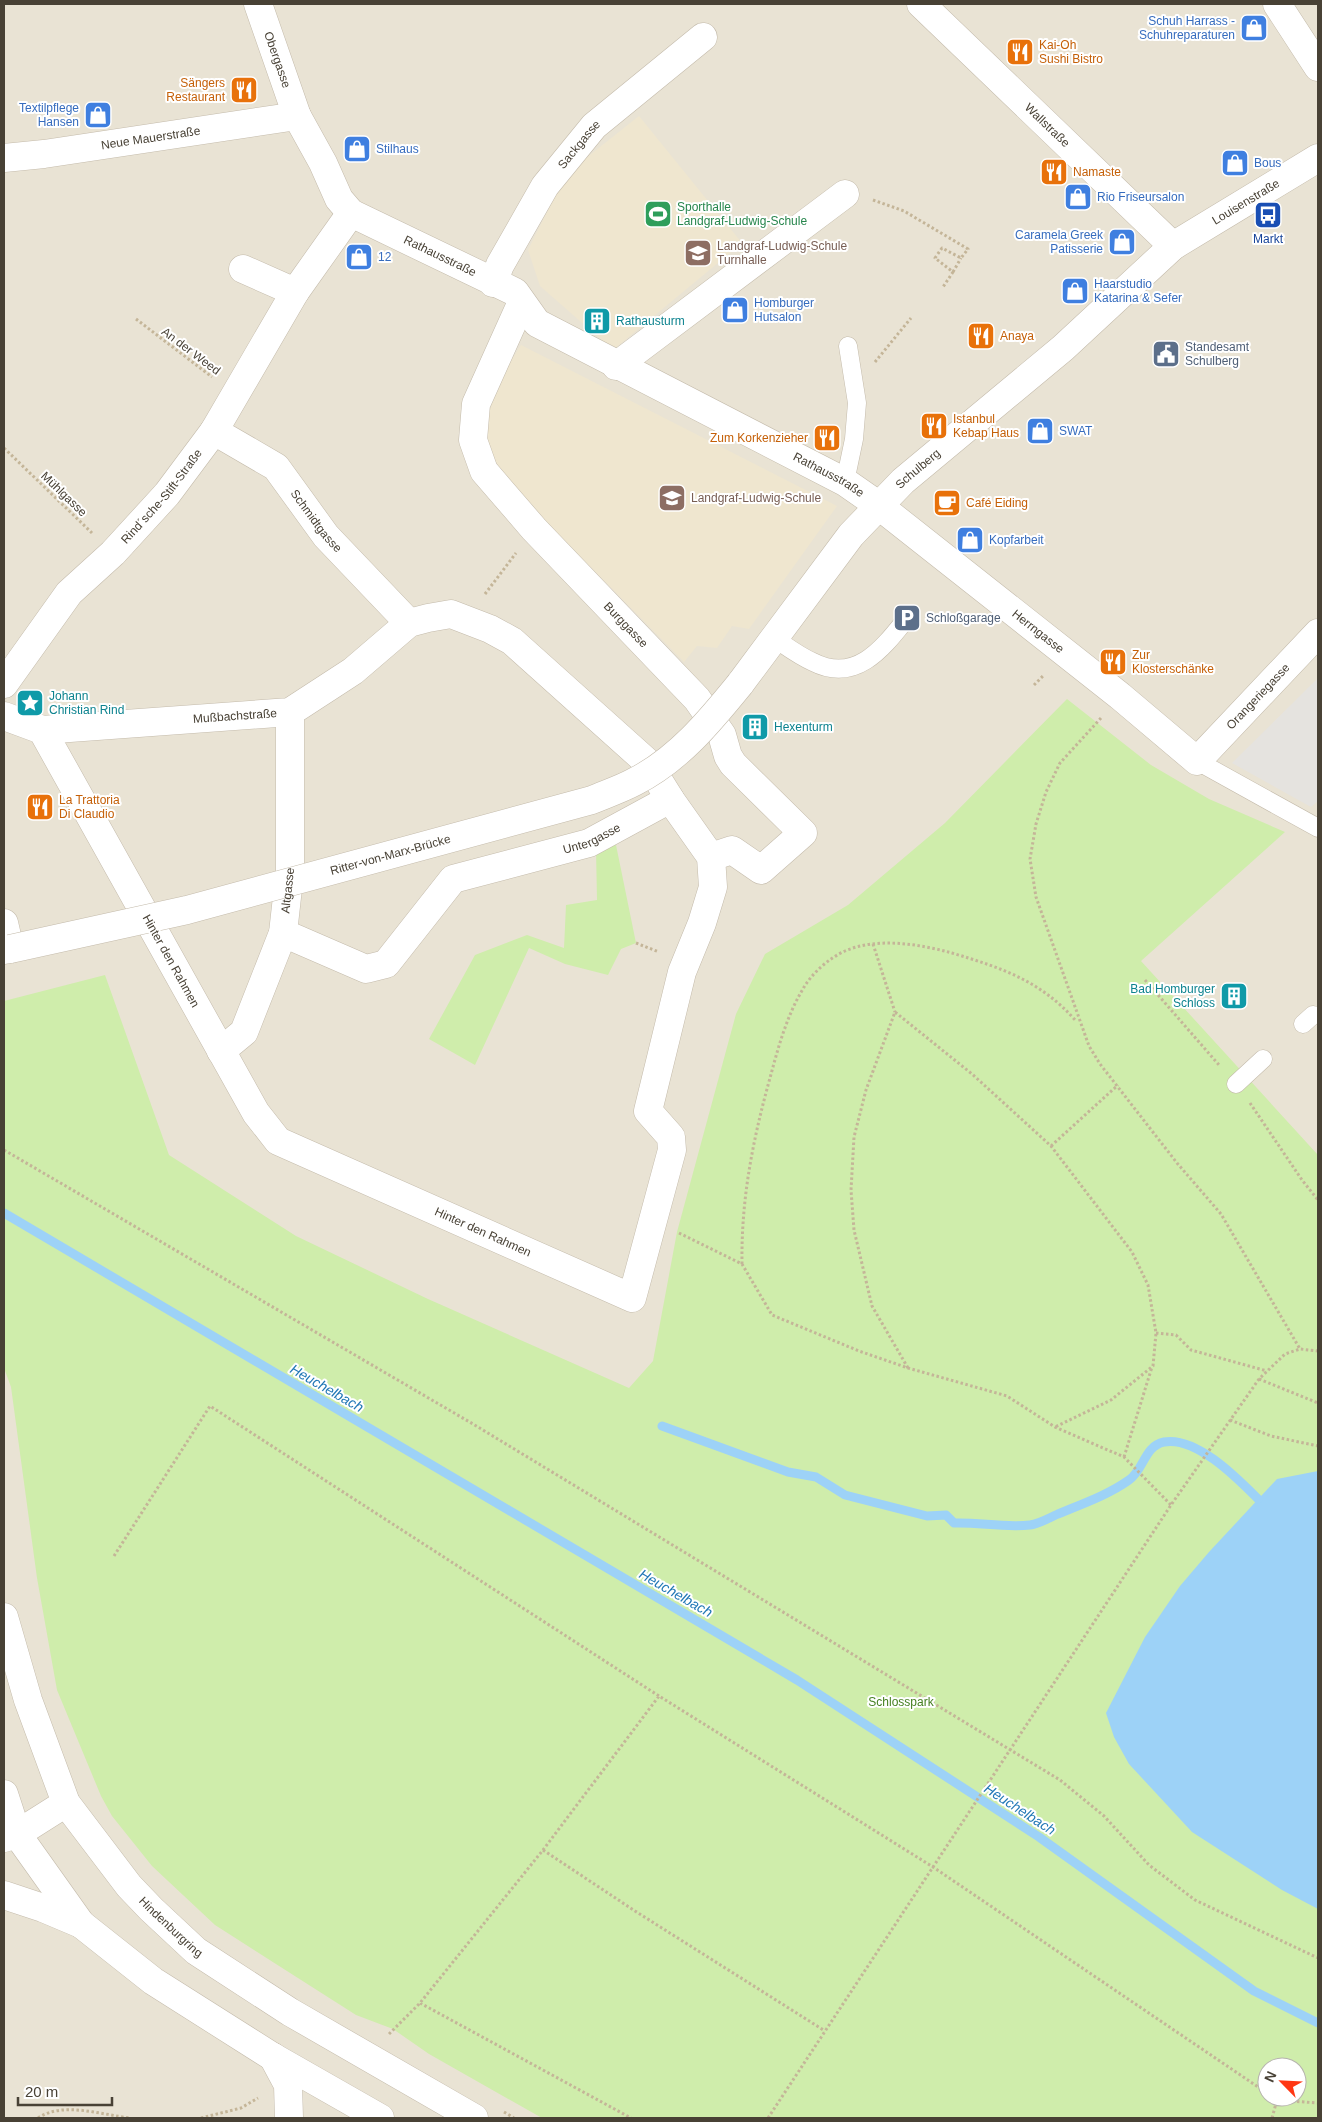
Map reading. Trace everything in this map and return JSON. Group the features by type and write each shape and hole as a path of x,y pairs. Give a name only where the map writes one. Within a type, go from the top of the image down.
{"street":[{"name":"Obergasse","path":"258,4 297,116"},
{"name":"Wallstraße","path":"921,4 1173,246"},
{"path":"1277,4 1318,67"},
{"name":"Sackgasse","path":"493,283 500,265 545,186 594,126 703,37"},
{"name":"Neue Mauerstraße","path":"4,158 54,153 297,116"},
{"name":"Rathausstraße","path":"297,116 323,162 339,199 351,213 515,292 521,304 537,323 616,366 845,482 878,505"},
{"name":"Louisenstraße","path":"1173,246 1318,158"},
{"path":"616,366 845,194"},
{"name":"Rind´sche-Stift-Straße","path":"4,684 70,592 113,553 167,494 214,431 295,292 351,213"},
{"name":"Schulberg","path":"740,684 851,535 878,505 903,481 1063,348 1173,246"},
{"path":"243,269 295,292"},
{"name":"Burggasse","path":"521,304 476,404 473,440 484,471 534,528 708,711 722,735 728,756 733,764 803,833 761,870 732,850 711,857"},
{"name":"Schmidtgasse","path":"214,431 276,467 326,536 409,623"},
{"name":"Herrngasse","path":"878,505 1120,696 1198,761"},
{"name":"Mußbachstraße","path":"4,716 42,730 290,712 353,671 409,623 451,614 467,619"},
{"path":"467,619 512,641 647,762 670,800 711,857"},
{"name":"Orangeriegasse","path":"1198,761 1318,632"},
{"name":"Ritter-von-Marx-Brücke","path":"6,941 187,910 592,800 635,782 673,756 705,726 740,684"},
{"path":"647,762 708,711"},
{"name":"Altgasse","path":"221,1051 244,1032 282,932 290,870 290,712"},
{"name":"Hinter den Rahmen","path":"42,730 256,1113 278,1141 632,1298 672,1150 671,1137 648,1111 682,972 702,923 713,887 711,857"},
{"name":"Untergasse","path":"282,932 366,969 386,964 453,880 589,843 670,800"},
{"name":"Hindenburgring","path":"4,1617 28,1700 66,1803 129,1886 196,1951 290,2012 474,2118"},
{"path":"66,1803 5,1800 10,1836 81,1924 153,1981 273,2056 380,2118"},
{"path":"10,1836 66,1803"},
{"path":"4,1895 43,1908 81,1924"},
{"path":"273,2056 288,2085 289,2118"}],"lane":[{"path":"845,482 854,439 856,403 848,346"},
{"path":"774,638 814,663 840,669 858,666 876,653 907,618"},
{"path":"1198,761 1318,828"},
{"path":"1236,1084 1263,1059"}],"path":[{"path":"845,194 867,198 904,211 968,249 943,287"},
{"path":"953,272 935,258 942,248 962,258"},
{"path":"853,381 874,364 910,318"},
{"name":"An der Weed","path":"136,320 236,396"},
{"name":"Mühlgasse","path":"4,448 113,553"},
{"path":"467,619 509,563"},
{"path":"1120,696 1060,763 1046,792 1036,824 1030,859 1036,897 1079,1023 1100,1064 1177,1163 1221,1214 1300,1349"},
{"path":"1079,1023 1044,990 990,964 908,944 872,944 844,951 821,968 803,988 782,1037 760,1117 748,1176 741,1223 742,1264 772,1315 859,1352 1007,1396 1055,1427 1124,1457 1171,1505"},
{"path":"872,944 895,1012 972,1074 1051,1146 1132,1252 1148,1285 1156,1333 1152,1366 1124,1457"},
{"path":"895,1012 866,1090 854,1137 851,1190 854,1230 872,1306 908,1368"},
{"path":"1051,1146 1118,1085"},
{"path":"4,1150 473,1424 1060,1780 1104,1816 1149,1866 1195,1900 1318,1958"},
{"path":"677,1232 742,1264"},
{"path":"1156,1333 1176,1335 1191,1350 1267,1371"},
{"path":"768,2118 1171,1505 1259,1379 1285,1354 1300,1349 1318,1351"},
{"path":"1055,1427 1112,1400 1152,1366"},
{"path":"1259,1379 1318,1402"},
{"path":"114,1556 210,1406 659,1696 933,1867 1257,2086"},
{"path":"1230,1420 1271,1436 1318,1446"},
{"path":"387,2036 420,2003 543,1850 659,1696"},
{"path":"543,1850 635,1911 825,2031"},
{"path":"420,2003 631,2118"},
{"path":"201,2118 240,2108 266,2094"},
{"path":"38,2118 52,2111 68,2110 130,2118"}],"shaded area":[{"path":"4,4 1318,4 1318,2118 4,2118"},
{"path":"639,116 742,243 613,350 540,286 528,250 555,196 571,170"},
{"name":"Landgraf-Ludwig-Schule","path":"521,345 837,506 749,629 732,626 717,648 697,646 684,662 515,490 483,443 487,414 507,367"},
{"path":"1318,678 1318,801 1311,807 1232,763"}],"green space":[{"name":"Schlosspark","path":"1067,699 1151,765 1209,799 1285,832 1141,961 1318,1155 1318,2118 542,2118 429,2054 393,2029 356,2015 215,1925 152,1866 112,1816 101,1796 57,1690 37,1578 11,1387 4,1368 4,1001 105,975 169,1155 296,1236 428,1299 629,1388 653,1361 677,1232 736,1014 765,954 848,905 945,823"},
{"path":"616,845 636,943 621,949 608,975 565,964 529,948 475,1065 429,1039 475,955 527,935 564,948 566,905 597,900 596,849"}],"water":[{"path":"1318,1471 1318,1909 1282,1890 1192,1832 1129,1764 1114,1737 1106,1713 1145,1637 1180,1586 1209,1552 1277,1479"}],"waterway":[{"name":"Heuchelbach","path":"4,1213 797,1680 1039,1837 1254,1991 1318,2023"},
{"path":"662,1426 788,1472 816,1477 845,1495 927,1516 946,1515 954,1523 1020,1526 1040,1522 1095,1499 1129,1480 1134,1476 1152,1448 1164,1442 1189,1445 1202,1452 1239,1480 1258,1499"}],"place":[{"name":"Schuh Harrass - Schuhreparaturen","path":"1254,28"},
{"name":"Kai-Oh Sushi Bistro","path":"1020,52"},
{"name":"Sängers Restaurant","path":"244,90"},
{"name":"Textilpflege Hansen","path":"98,115"},
{"name":"Stilhaus","path":"357,149"},
{"name":"Bous","path":"1235,163"},
{"name":"Namaste","path":"1054,172"},
{"name":"Rio Friseursalon","path":"1078,197"},
{"name":"Sporthalle Landgraf-Ludwig-Schule","path":"658,214"},
{"name":"Markt","path":"1268,215"},
{"name":"Caramela Greek Patisserie","path":"1122,242"},
{"name":"Landgraf-Ludwig-Schule Turnhalle","path":"698,253"},
{"name":"12","path":"359,257"},
{"name":"Haarstudio Katarina & Sefer","path":"1075,291"},
{"name":"Homburger Hutsalon","path":"735,310"},
{"name":"Rathausturm","path":"597,321"},
{"name":"Anaya","path":"981,336"},
{"name":"Standesamt Schulberg","path":"1166,354"},
{"name":"Istanbul Kebap Haus","path":"934,426"},
{"name":"SWAT","path":"1040,431"},
{"name":"Zum Korkenzieher","path":"827,438"},
{"name":"Landgraf-Ludwig-Schule","path":"672,498"},
{"name":"Café Eiding","path":"947,503"},
{"name":"Kopfarbeit","path":"970,540"},
{"name":"Schloßgarage","path":"907,618"},
{"name":"Zur Klosterschänke","path":"1113,662"},
{"name":"Johann Christian Rind","path":"30,703"},
{"name":"Hexenturm","path":"755,727"},
{"name":"La Trattoria Di Claudio","path":"40,807"},
{"name":"Bad Homburger Schloss","path":"1234,996"}]}
